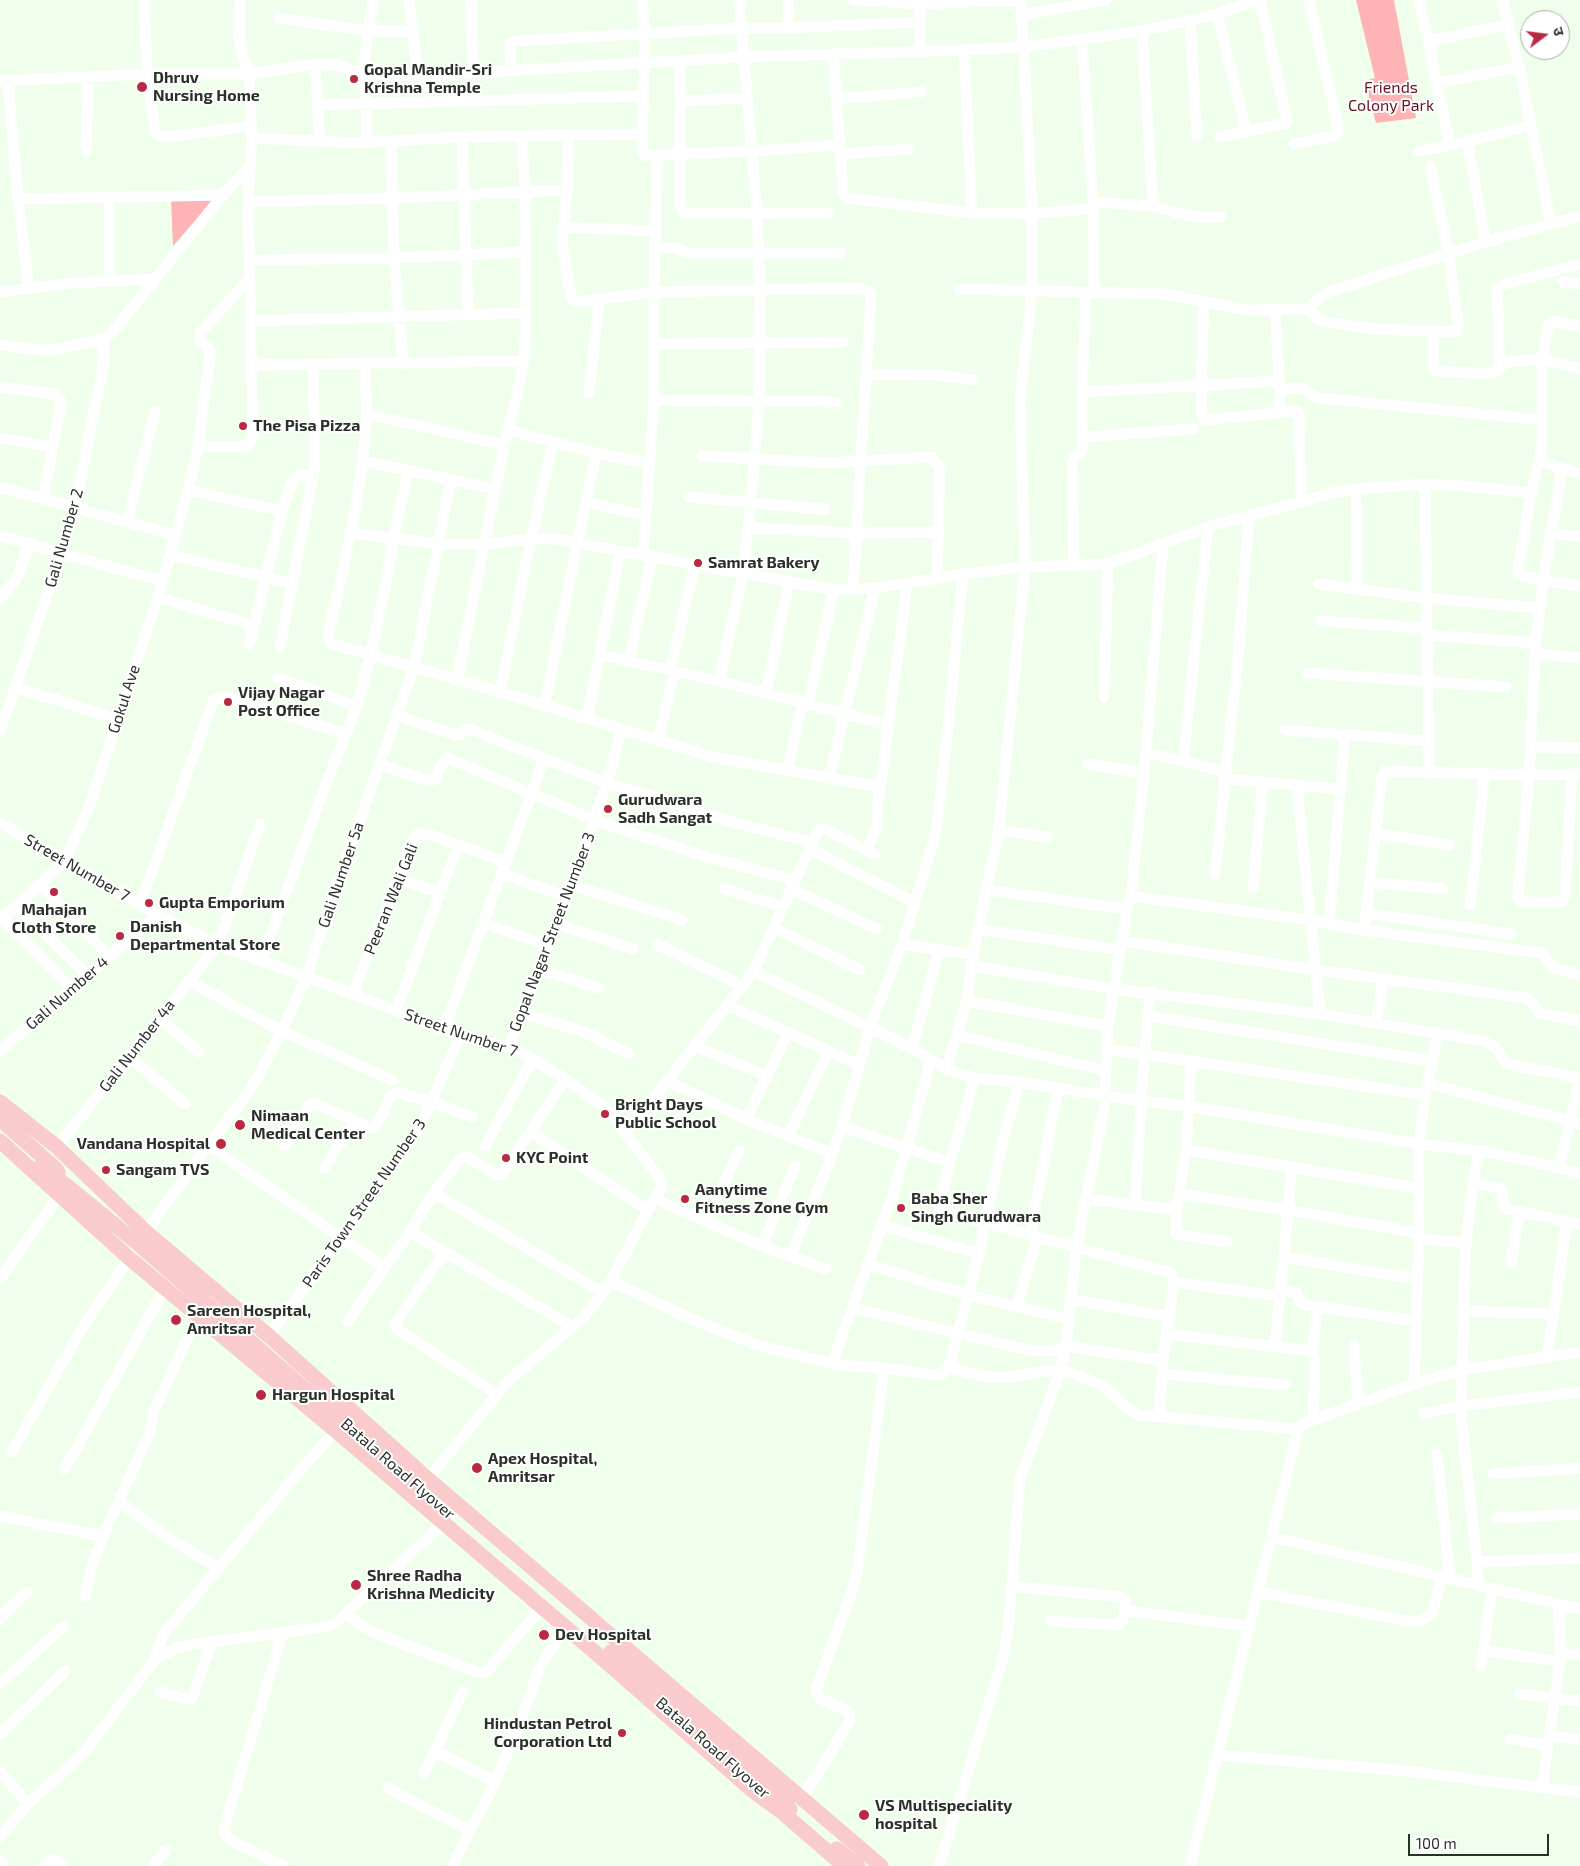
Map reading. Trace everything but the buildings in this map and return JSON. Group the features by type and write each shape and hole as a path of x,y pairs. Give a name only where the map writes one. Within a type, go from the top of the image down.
{"main road":[{"path":"0,1102 58,1147 146,1232 269,1336 428,1479 881,1866"},
{"name":"Batala Road Flyover","path":"0,1119 55,1168 60,1188"},
{"name":"Batala Road Flyover","path":"0,1132 60,1188 143,1248 419,1489 643,1680 658,1689 780,1795 790,1809 858,1866"},
{"path":"0,1141 60,1188 130,1258 444,1523 753,1791 783,1813 844,1866"}],"street":[{"path":"144,0 148,74 155,131 158,136 251,132 277,138 320,142 391,142 522,135 642,134"},
{"path":"198,446 242,447 252,442 254,433 248,202 251,132 249,74 239,39 240,0"},
{"path":"368,142 367,104 363,74 373,0"},
{"path":"409,0 418,76"},
{"path":"471,0 473,73"},
{"path":"642,0 645,34 642,134 642,151 644,156 752,151 909,149"},
{"path":"719,681 743,574 759,401 760,291 757,212 738,0"},
{"path":"788,0 789,28"},
{"path":"852,0 920,4 1016,0"},
{"path":"946,1069 966,1001 973,954 988,890 999,830 1025,567 1020,399 1032,291 1032,213 1021,0"},
{"path":"1022,15 1090,1 1106,0"},
{"path":"29,288 4,81 148,74 249,74 315,64 337,65 363,74 388,77 418,76 644,64 680,60 1023,47 1142,31 1217,14 1256,0"},
{"path":"1220,137 1286,123 1287,121 1260,0"},
{"path":"1294,144 1334,136 1338,132 1309,0"},
{"path":"1419,0 1450,145"},
{"path":"1502,0 1519,67 1551,224"},
{"path":"920,4 920,51"},
{"path":"1217,14 1246,132"},
{"path":"279,18 368,31 413,32"},
{"path":"1190,21 1197,136"},
{"path":"511,71 510,45 513,41 741,28 789,28 920,22"},
{"path":"1428,41 1508,25"},
{"path":"1142,31 1153,206"},
{"path":"1074,566 1072,464 1074,458 1082,450 1082,392 1090,293 1093,206 1082,39"},
{"path":"964,50 972,213"},
{"path":"833,53 843,190 847,198 972,213 1032,213 1093,206 1153,206 1194,217 1221,217"},
{"path":"680,60 680,206 684,213 829,212"},
{"path":"315,64 320,142"},
{"path":"1438,83 1519,67"},
{"path":"86,151 88,77"},
{"path":"836,99 921,92"},
{"path":"319,106 644,96"},
{"path":"681,101 747,98"},
{"path":"1419,151 1531,125"},
{"path":"457,679 495,489 524,360 526,252 522,135"},
{"path":"569,135 563,256 572,300 578,302 599,300 654,292 859,288 868,290 871,296 853,590"},
{"path":"462,137 468,314"},
{"path":"1466,141 1486,242"},
{"path":"391,142 394,258 402,364"},
{"path":"629,660 648,557 646,516 654,400 657,156"},
{"path":"0,345 37,350 53,350 97,342 111,334 223,195 250,166"},
{"path":"1308,309 1316,318 1324,322 1375,329 1453,332 1458,328 1450,254 1430,166"},
{"path":"248,202 567,190"},
{"path":"18,199 223,195"},
{"path":"109,198 109,281"},
{"path":"959,289 1165,294 1248,310 1308,309 1319,298 1331,291 1486,242 1580,216"},
{"path":"564,227 655,231"},
{"path":"656,248 674,248 686,253 840,253"},
{"path":"250,260 466,256 526,252"},
{"path":"1500,368 1497,289 1502,285 1580,264"},
{"path":"0,292 109,281 155,279"},
{"name":"Gokul Ave","path":"65,860 88,810 158,597 188,490 206,398 210,356 208,349 200,341 200,333 250,279"},
{"path":"1563,282 1580,284"},
{"path":"589,393 599,300"},
{"path":"1204,303 1201,414 1204,419 1294,411 1299,413 1301,502"},
{"path":"1275,310 1280,385 1279,412"},
{"path":"250,321 526,313"},
{"path":"1580,326 1556,322 1549,323 1542,359 1542,420 1539,461 1531,493 1518,572 1522,576 1580,586"},
{"path":"1433,332 1433,363 1435,370 1492,374 1509,362 1542,359 1580,369"},
{"name":"Gali Number 2","path":"0,731 62,552 75,507 103,367 104,339"},
{"path":"654,344 843,342"},
{"path":"252,366 524,360"},
{"path":"280,647 314,476 313,364"},
{"path":"365,364 366,414 363,461 351,533 328,639 330,643 414,666 713,757 880,787"},
{"path":"866,374 940,375 973,380"},
{"path":"1082,392 1201,386 1280,385 1304,388 1312,395 1320,398 1542,420"},
{"path":"0,387 53,394 60,399 61,404 42,499"},
{"path":"654,400 836,402"},
{"path":"127,521 155,412"},
{"path":"366,414 505,445"},
{"path":"1082,437 1193,429"},
{"path":"509,430 596,453 650,464"},
{"path":"0,438 53,447"},
{"path":"500,692 553,442"},
{"path":"544,706 596,453"},
{"path":"702,456 807,462 928,457 935,460 940,468 937,578"},
{"path":"363,461 495,489"},
{"path":"1539,461 1580,474"},
{"path":"1364,930 1383,773 1388,771 1529,775 1576,774 1565,895 1560,902 1522,902 1518,898 1529,775 1539,608 1562,469"},
{"path":"261,961 357,706 371,654 408,472"},
{"path":"249,644 282,511 293,480 296,476 314,476"},
{"name":"Gali Number 5a","path":"12,1452 82,1328 146,1232 253,1086 282,1031 306,978 378,764 414,666 451,480"},
{"path":"351,533 439,544 485,544 531,539 577,542 620,552 834,590 853,590 1025,567 1108,564 1208,527 1356,489 1425,484 1531,493"},
{"path":"1425,484 1429,773"},
{"path":"0,487 175,535"},
{"path":"1356,489 1357,590"},
{"path":"188,490 282,511"},
{"path":"688,497 824,509"},
{"path":"586,502 646,516"},
{"path":"1215,874 1226,776 1249,516"},
{"path":"1183,761 1208,527"},
{"path":"748,528 857,533 938,532"},
{"path":"1552,533 1580,537"},
{"path":"0,536 162,581"},
{"path":"0,599 14,583 29,543"},
{"path":"939,1866 1005,1650 1020,1479 1060,1369 1066,1346 1076,1248 1104,1109 1108,1026 1127,909 1131,896 1146,752 1163,544"},
{"path":"587,718 620,552"},
{"path":"170,555 292,583"},
{"path":"1104,697 1108,564"},
{"path":"658,740 695,565"},
{"path":"790,1256 842,1127 870,1027 902,944 937,825 963,574"},
{"path":"766,694 789,582"},
{"path":"626,1132 754,971 818,830 825,829 871,852 877,826 880,787 907,584"},
{"path":"1318,584 1426,598 1539,608"},
{"path":"829,777 875,588"},
{"path":"786,770 834,590"},
{"path":"158,597 254,626"},
{"path":"1321,621 1426,632 1536,648 1580,658"},
{"path":"601,655 719,681 888,725"},
{"path":"1308,673 1506,687"},
{"path":"278,678 357,706"},
{"path":"15,687 117,719"},
{"path":"140,905 214,700 217,698 229,698 346,734"},
{"path":"396,715 456,735 461,734 465,729 469,729 608,783 810,845 915,903"},
{"name":"Gopal Nagar Street Number 3","path":"509,1048 608,783 621,730"},
{"path":"1285,730 1429,741"},
{"path":"1329,924 1345,736"},
{"path":"1530,747 1580,748"},
{"path":"1146,752 1183,761 1226,776 1297,786 1340,789"},
{"path":"378,764 430,781 435,779 444,760 448,758 594,820 793,884 877,929"},
{"path":"444,1029 544,759"},
{"path":"1088,764 1144,773"},
{"path":"1470,906 1485,773"},
{"path":"1253,888 1263,782"},
{"path":"1297,786 1320,1014"},
{"name":"Street Number 7","path":"0,823 157,915 218,945 353,994 460,1036 509,1048 532,1059 605,1107 626,1132 661,1182 660,1190 611,1281 582,1320 516,1372 428,1479"},
{"path":"218,945 260,824"},
{"path":"999,830 1047,837"},
{"path":"1376,832 1449,845"},
{"name":"Peeran Wali Gali","path":"353,994 411,843 418,834 428,834 506,862"},
{"path":"396,1011 458,845"},
{"path":"65,860 1,919 72,989"},
{"path":"501,873 566,897"},
{"path":"398,879 440,892"},
{"path":"1369,882 1443,889"},
{"path":"40,885 109,956"},
{"path":"571,885 682,920"},
{"path":"724,889 783,907"},
{"path":"988,890 1127,909"},
{"path":"1131,896 1310,920 1364,930 1540,953 1545,956 1553,968 1580,975"},
{"path":"17,906 87,975"},
{"path":"1366,913 1511,934"},
{"name":"Gali Number 4","path":"0,1051 157,915"},
{"path":"482,923 547,945"},
{"path":"556,924 633,949"},
{"path":"774,928 860,970"},
{"path":"978,929 1317,970 1528,998 1540,1013 1580,1021"},
{"path":"656,944 743,986"},
{"path":"902,944 973,954"},
{"name":"Gali Number 4a","path":"58,1147 218,945"},
{"path":"912,1048 939,950"},
{"path":"972,966 1114,988 1320,1014 1484,1041 1496,1048 1507,1064 1580,1078 1575,1123 1559,1168"},
{"path":"538,969 599,988"},
{"path":"754,971 912,1048 946,1069 975,1078 1019,1082 1140,1101 1188,1106 1419,1144 1478,1150 1580,1173"},
{"path":"1376,1023 1383,979"},
{"path":"188,981 282,1031 392,1080"},
{"path":"1136,1205 1140,1101 1152,992"},
{"path":"966,1001 1108,1026"},
{"path":"728,1006 859,1065"},
{"path":"521,1013 584,1032 629,1054"},
{"path":"1148,1016 1432,1061"},
{"path":"159,1018 199,1052"},
{"path":"746,1119 788,1033"},
{"path":"1414,1384 1416,1279 1419,1236 1419,1144 1427,1083 1438,1033"},
{"name":"Paris Town Street Number 3","path":"269,1336 420,1127 460,1036"},
{"path":"957,1036 1106,1071"},
{"path":"695,1046 767,1076"},
{"path":"1107,1049 1425,1095"},
{"path":"789,1135 828,1050"},
{"path":"129,1056 186,1104"},
{"path":"485,1146 532,1059"},
{"path":"832,1364 882,1225 931,1060"},
{"path":"1191,1061 1186,1150 1177,1207 1176,1234 1227,1242"},
{"path":"975,1078 950,1162 940,1205 942,1211 1168,1272 1174,1276 1163,1361 1159,1417"},
{"path":"346,1322 410,1232 434,1193 459,1160 464,1157 496,1175 502,1174 565,1079"},
{"path":"668,1081 746,1119 832,1154"},
{"path":"611,1281 686,1317 756,1345 832,1364 937,1375 943,1374 949,1367 979,1254 1000,1153 1019,1082"},
{"path":"1427,1083 1575,1123"},
{"path":"1017,1306 1033,1236 1058,1088"},
{"path":"285,1146 312,1104 316,1104 368,1128 373,1127 384,1111 390,1096 394,1093 432,1102 473,1117"},
{"path":"324,1168 355,1122"},
{"path":"842,1127 950,1162"},
{"path":"530,1132 648,1210"},
{"path":"208,1145 385,1268"},
{"path":"706,1222 739,1150"},
{"path":"1186,1150 1418,1188"},
{"path":"1478,1150 1467,1243 1461,1406 1478,1586"},
{"path":"762,1246 795,1166"},
{"path":"1275,1347 1292,1166"},
{"path":"1473,1183 1500,1188 1504,1206 1507,1208 1580,1224"},
{"path":"1,1274 60,1188"},
{"path":"434,1193 603,1293"},
{"path":"1180,1194 1288,1210 1419,1236 1467,1243"},
{"path":"655,1199 762,1246 826,1269"},
{"path":"1085,1199 1171,1209 1177,1207"},
{"path":"1511,1263 1520,1211"},
{"path":"1547,1357 1568,1222"},
{"path":"882,1225 979,1254"},
{"path":"410,1232 573,1327"},
{"path":"444,1252 395,1325 400,1331 495,1398"},
{"path":"1284,1257 1416,1279"},
{"path":"868,1264 968,1294 1068,1319"},
{"path":"1174,1282 1279,1293 1294,1292 1302,1304 1415,1321"},
{"path":"65,1469 165,1288"},
{"path":"1070,1299 1170,1317"},
{"path":"1313,1421 1315,1360 1312,1351 1318,1307"},
{"path":"852,1308 1037,1351 1053,1351 1066,1346 1163,1361"},
{"path":"1464,1311 1553,1314"},
{"path":"86,1597 92,1566 103,1536 150,1432 153,1413 198,1315"},
{"path":"1167,1334 1312,1351"},
{"path":"1354,1345 1358,1404"},
{"path":"1190,1866 1298,1429 1305,1423 1414,1384 1462,1370 1580,1352"},
{"path":"949,1367 982,1376 1001,1378 1060,1369 1102,1386 1138,1415 1298,1429"},
{"path":"802,1798 850,1721 849,1712 819,1698 816,1689 849,1599 856,1574 884,1368"},
{"path":"1162,1374 1285,1385"},
{"path":"1424,1413 1461,1406 1580,1392"},
{"path":"0,1836 28,1804 82,1755 153,1662 162,1636 336,1431"},
{"path":"1258,1592 1413,1622 1419,1621 1432,1613 1446,1578 1437,1454"},
{"path":"1493,1474 1580,1468"},
{"path":"119,1501 168,1538 219,1568"},
{"path":"153,1662 174,1648 283,1632 325,1628 337,1622 444,1523 459,1505"},
{"path":"1497,1518 1580,1514"},
{"path":"0,1516 103,1536"},
{"path":"1272,1537 1492,1590 1580,1609"},
{"path":"1477,1562 1580,1558"},
{"path":"1011,1586 1122,1597 1126,1601 1126,1611 1122,1623 1119,1625 1051,1621"},
{"path":"1481,1666 1492,1590"},
{"path":"0,1618 27,1592"},
{"path":"1542,1788 1561,1658 1558,1604"},
{"path":"346,1614 360,1625 375,1633 484,1673 542,1607"},
{"path":"1126,1611 1250,1626"},
{"path":"0,1684 63,1627"},
{"path":"452,1866 495,1782 520,1723 539,1670 565,1627"},
{"path":"283,1632 224,1828 231,1841 284,1866"},
{"path":"160,1692 186,1699 192,1698 212,1642"},
{"path":"1483,1650 1561,1658 1580,1654"},
{"path":"0,1734 66,1672"},
{"path":"424,1774 463,1692"},
{"path":"1519,1694 1580,1701"},
{"path":"1510,1739 1580,1740"},
{"path":"435,1751 495,1782"},
{"path":"1218,1756 1406,1771 1580,1792"},
{"path":"0,1772 28,1804"},
{"path":"388,1788 470,1831"},
{"path":"153,1866 166,1850"},
{"path":"43,1866 51,1859 62,1866"},
{"path":"0,1861 4,1866"}],"green space":[{"name":"Friends Colony Park","path":"1356,0 1394,0 1416,118 1376,123 1365,81 1375,78"},
{"path":"171,199 214,199 173,246"}],"place":[{"name":"Gopal Mandir-Sri Krishna Temple","path":"354,79"},
{"name":"Dhruv Nursing Home","path":"142,87"},
{"name":"The Pisa Pizza","path":"243,426"},
{"name":"Samrat Bakery","path":"698,563"},
{"name":"Vijay Nagar Post Office","path":"228,702"},
{"name":"Gurudwara Sadh Sangat","path":"608,809"},
{"name":"Mahajan Cloth Store","path":"54,892"},
{"name":"Gupta Emporium","path":"149,903"},
{"name":"Danish Departmental Store","path":"120,936"},
{"name":"Bright Days Public School","path":"605,1114"},
{"name":"Nimaan Medical Center","path":"240,1125"},
{"name":"Vandana Hospital","path":"221,1144"},
{"name":"KYC Point","path":"506,1158"},
{"name":"Sangam TVS","path":"106,1170"},
{"name":"Aanytime Fitness Zone Gym","path":"685,1199"},
{"name":"Baba Sher Singh Gurudwara","path":"901,1208"},
{"name":"Sareen Hospital, Amritsar","path":"176,1320"},
{"name":"Hargun Hospital","path":"261,1395"},
{"name":"Apex Hospital, Amritsar","path":"477,1468"},
{"name":"Shree Radha Krishna Medicity","path":"356,1585"},
{"name":"Dev Hospital","path":"544,1635"},
{"name":"Hindustan Petrol Corporation Ltd","path":"622,1733"},
{"name":"VS Multispeciality hospital","path":"864,1815"}]}
